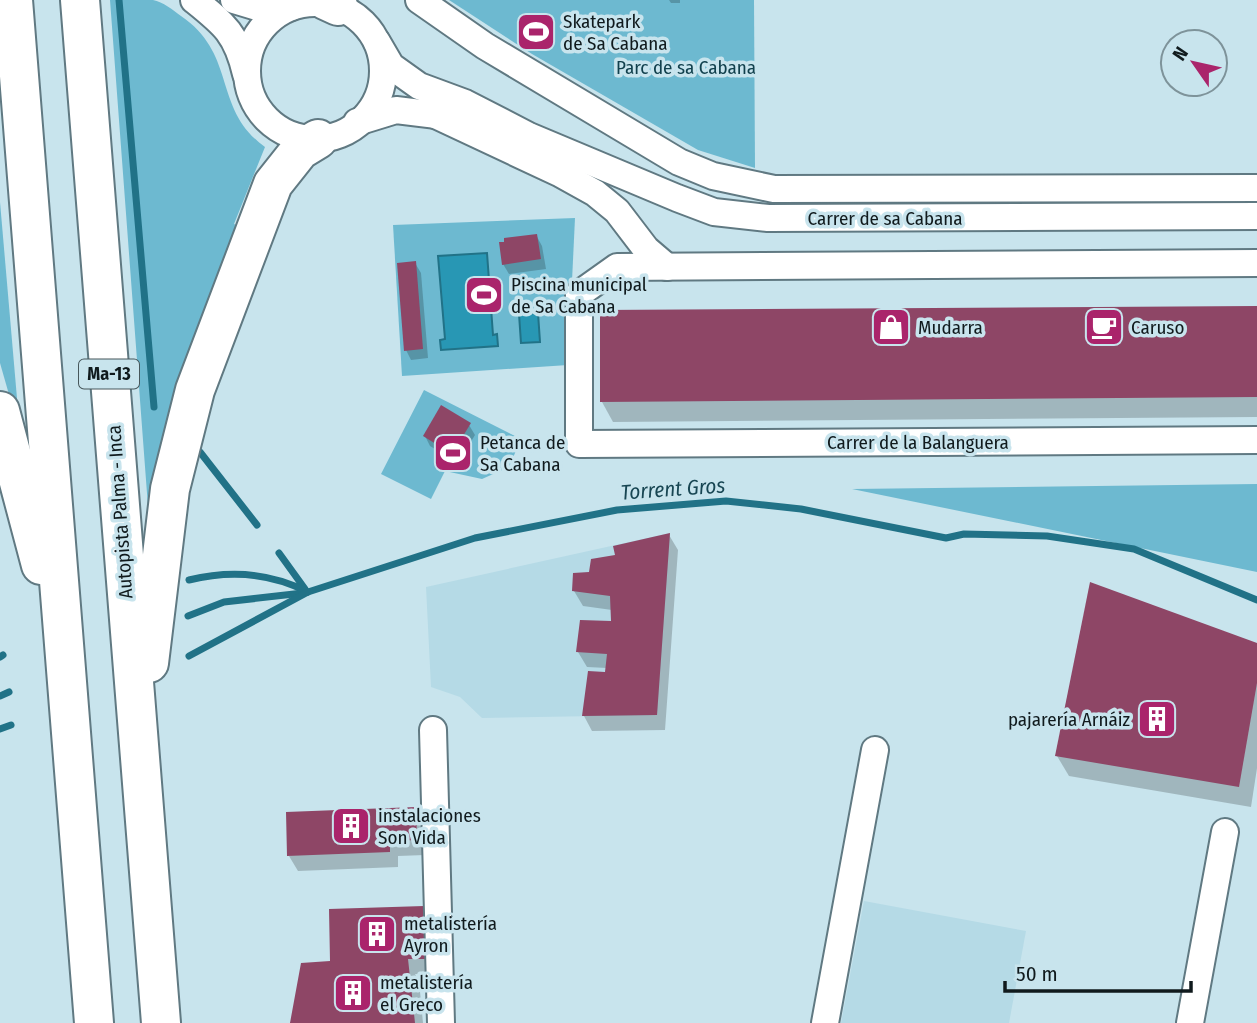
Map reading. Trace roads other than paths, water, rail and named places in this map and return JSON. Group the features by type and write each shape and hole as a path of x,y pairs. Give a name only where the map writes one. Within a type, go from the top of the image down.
{"highway":[{"path":"13,0 94,1023"},
{"name":"Autopista Palma - Inca","path":"80,0 161,1023"},
{"path":"139,748 165,524 184,425 209,349 273,184 300,150 318,139"},
{"path":"0,411 64,650"}],"street":[{"path":"194,0 227,26 240,50 252,101 270,122 292,136 318,139 338,134 355,123 374,104 380,90 383,60 377,42 361,22 318,4 264,9 234,0"},
{"path":"419,0 485,46 671,157 713,176 774,189 1257,188"},
{"path":"247,76 247,63 256,39 272,20 318,4"},
{"name":"Carrer de sa Cabana","path":"377,42 391,66 409,81 465,103 529,136 715,212 768,218 1257,216"},
{"name":"Carrer de sa Cabana","path":"355,123 396,110 429,112 529,136"},
{"path":"429,112 559,173 595,193 617,211 646,249 667,267 1257,263"},
{"name":"Carrer de la Balanguera","path":"667,267 617,267 579,294 579,444 1257,440"},
{"path":"433,730 441,1023"},
{"path":"825,1023 875,750"},
{"path":"1190,1023 1225,832"}],"waterway":[{"path":"119,0 154,407"},
{"path":"200,452 257,525"},
{"name":"Torrent Gros","path":"189,656 308,592 475,538 617,510 726,501 801,509 946,538 964,534 1047,536 1134,549 1257,600"},
{"path":"279,553 305,589"},
{"path":"189,580 219,575 249,575 279,580 308,592"},
{"path":"188,616 224,602 303,593"},
{"path":"0,696 9,692"},
{"path":"0,729 11,725"}],"place":[{"name":"Skatepark de Sa Cabana","path":"536,32"},
{"name":"Piscina municipal de Sa Cabana","path":"484,295"},
{"name":"Mudarra","path":"891,327"},
{"name":"Caruso","path":"1104,327"},
{"name":"Petanca de Sa Cabana","path":"453,453"},
{"name":"pajarería Arnáiz","path":"1157,719"},
{"name":"instalaciones Son Vida","path":"351,826"},
{"name":"metalistería Ayron","path":"377,934"},
{"name":"metalistería el Greco","path":"353,993"}],"park label":[{"name":"Parc de sa Cabana","path":"686,67"}]}
